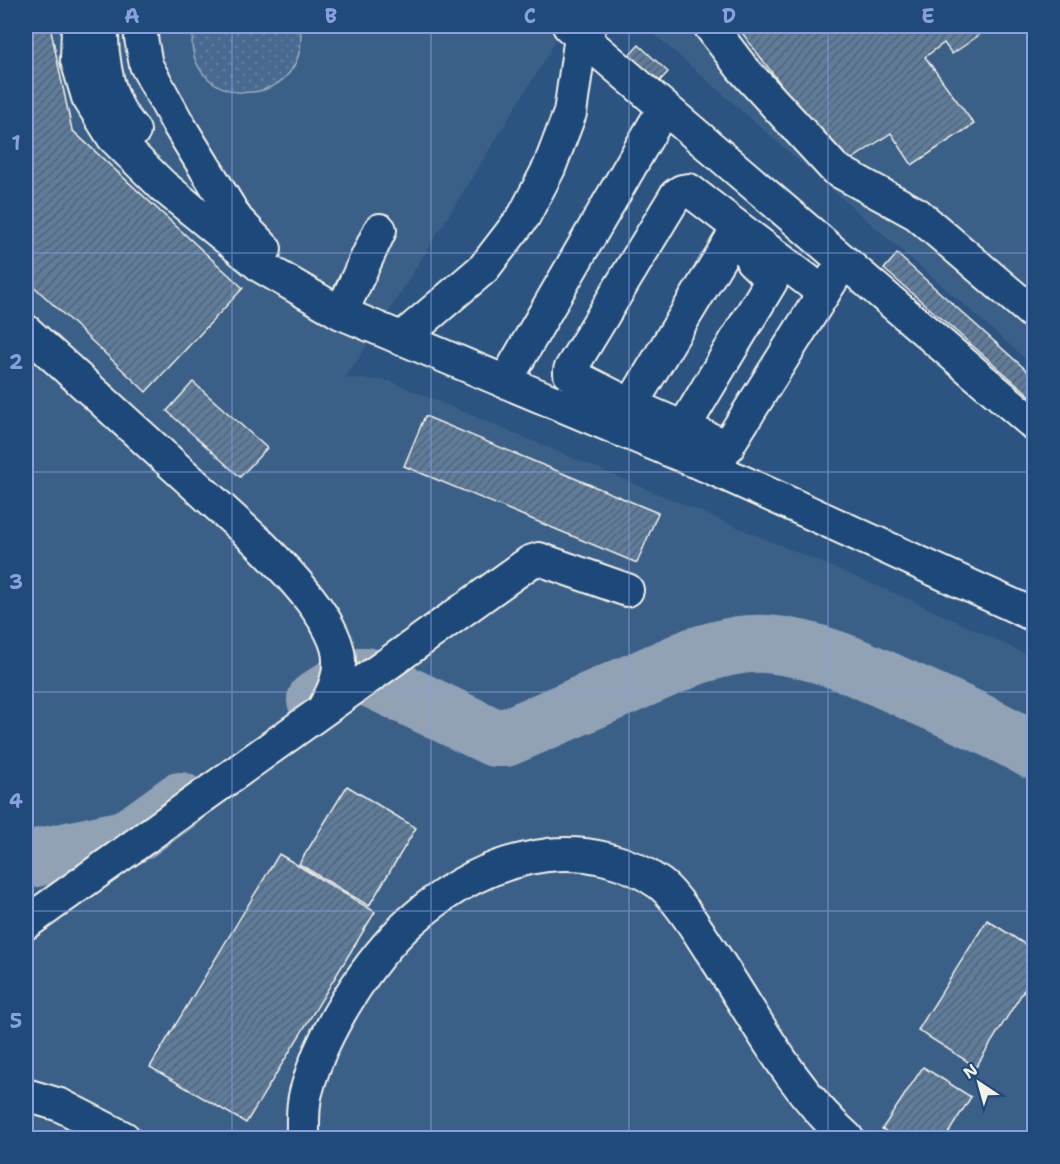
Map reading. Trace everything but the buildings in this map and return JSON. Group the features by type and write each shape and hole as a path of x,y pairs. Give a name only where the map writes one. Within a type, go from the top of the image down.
{"lane":[{"path":"78,26 77,60 88,97 113,137 163,186 262,267 341,313 401,339 505,382 721,458 1035,615"},
{"path":"102,26 101,40 106,75 119,111 148,150 262,267"},
{"path":"142,26 141,39 146,65 177,122 237,220 313,298"},
{"path":"710,26 742,68 835,169 917,214 1035,314"},
{"path":"580,29 664,108 1035,424"},
{"path":"401,339 484,268 524,216 549,168 570,112 580,29"},
{"path":"505,382 664,108"},
{"path":"721,458 684,427 631,405 570,374 570,370 676,195 689,190 824,293"},
{"path":"341,313 380,230"},
{"path":"631,405 749,236"},
{"path":"684,427 772,280 752,261 749,236"},
{"path":"721,458 843,262"},
{"path":"26,331 259,543 291,576 331,631 345,644 372,655 387,657 405,652"},
{"path":"26,923 530,562 539,559 627,590"},
{"path":"322,711 334,690 339,663 338,648 331,631"},
{"path":"303,1138 306,1090 324,1043 355,988 401,930 428,905 459,883 497,866 529,858 565,854 600,857 628,864 661,884 691,920 735,986 776,1056 827,1120 847,1138"},
{"path":"26,1095 60,1105 124,1138"}],"shaded area":[{"path":"26,26 562,26 549,53 378,329 345,378 390,381 915,602 1034,658 1034,1138 26,1138"},
{"path":"195,26 300,26 299,53 289,73 272,86 252,92 232,91 213,82 199,67 192,44"},
{"path":"645,26 1034,26 1034,366"}],"taxiway":[{"path":"316,700 351,676 366,676 495,738 505,738 695,656 740,645 767,644 805,650 861,669 975,720 1034,751"},
{"path":"26,860 124,839 180,801"}]}
